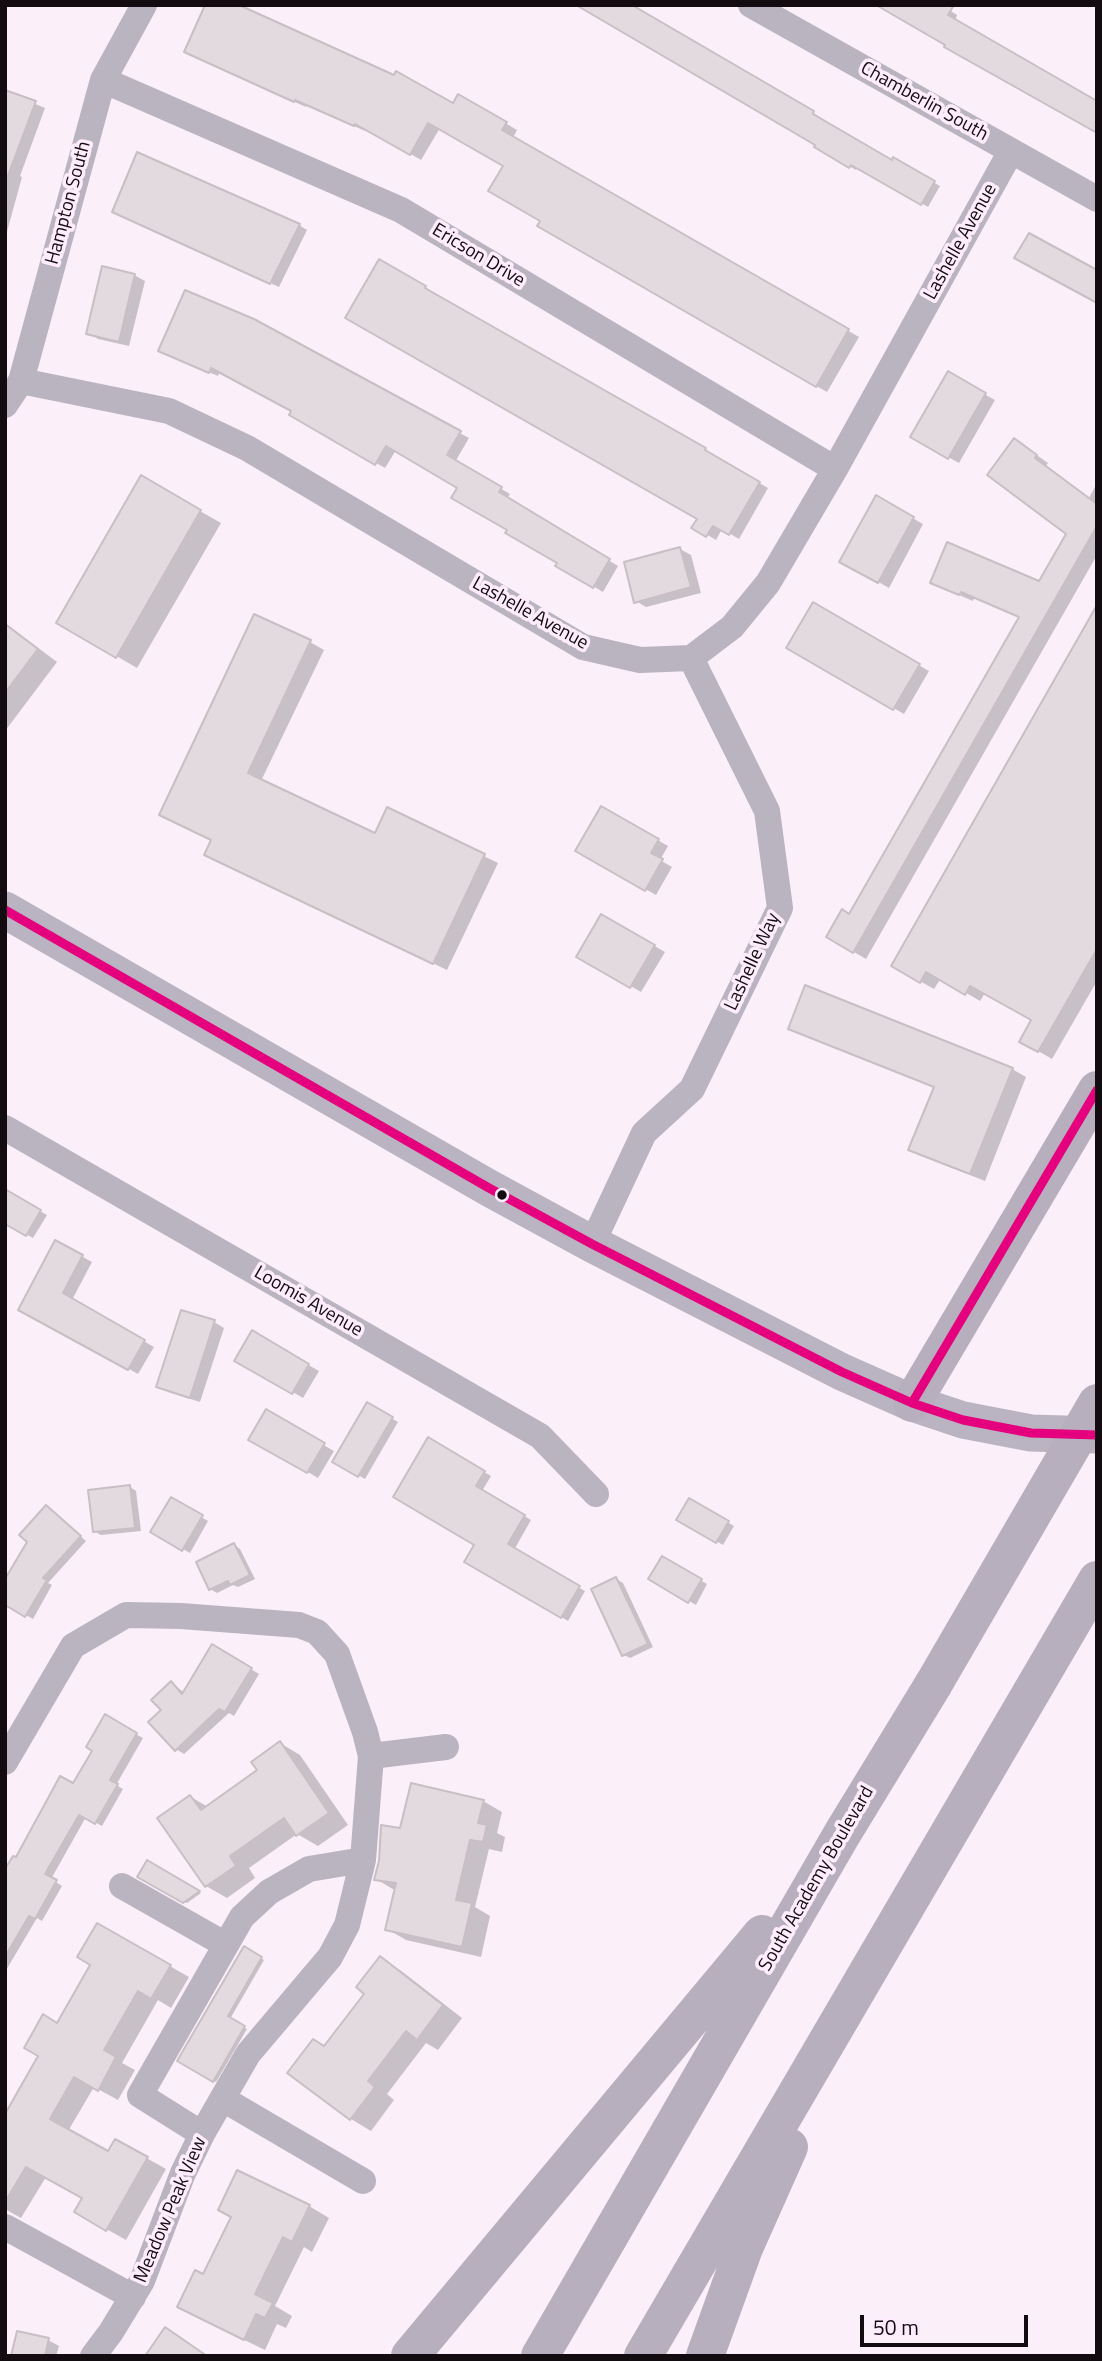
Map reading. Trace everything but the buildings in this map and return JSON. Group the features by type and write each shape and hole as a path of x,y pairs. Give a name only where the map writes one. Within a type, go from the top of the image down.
{"highway":[{"path":"912,1403 1097,1090"},
{"name":"South Academy Boulevard","path":"540,2356 842,1834 933,1685 1097,1404"},
{"path":"643,2356 1097,1580"},
{"path":"410,2356 743,1958 842,1834"},
{"path":"705,2356 744,2248 863,1978"}],"main road":[{"path":"5,911 489,1188 842,1372 912,1403 963,1420 1031,1433 1097,1435"}],"street":[{"name":"Hampton South","path":"5,405 21,382 103,80 144,5"},
{"name":"Chamberlin South","path":"751,5 1097,199"},
{"name":"Ericson Drive","path":"103,80 401,210 835,469"},
{"name":"Lashelle Avenue","path":"21,382 169,411 247,448 583,647 640,660 691,658 732,627 768,583 835,469 1011,151"},
{"name":"Lashelle Way","path":"592,1244 644,1133 692,1089 780,908 767,811 691,658"},
{"name":"Loomis Avenue","path":"5,1128 540,1436 596,1494"},
{"name":"Meadow Peak View","path":"5,1762 73,1646 126,1615 181,1616 299,1625 317,1632 337,1654 371,1756 363,1860 347,1925 330,1957 248,2054 183,2173 133,2297 93,2356"},
{"path":"371,1756 446,1747"},
{"path":"202,2134 140,2095 226,1945 243,1917 269,1892 309,1869 363,1860"},
{"path":"122,1886 226,1945"},
{"path":"223,2099 363,2181"},
{"path":"5,2227 133,2297"}],"transit line":[{"path":"5,910 489,1188 842,1372 912,1403 963,1420 1031,1433 1097,1435"},
{"path":"912,1403 1097,1090"}]}
